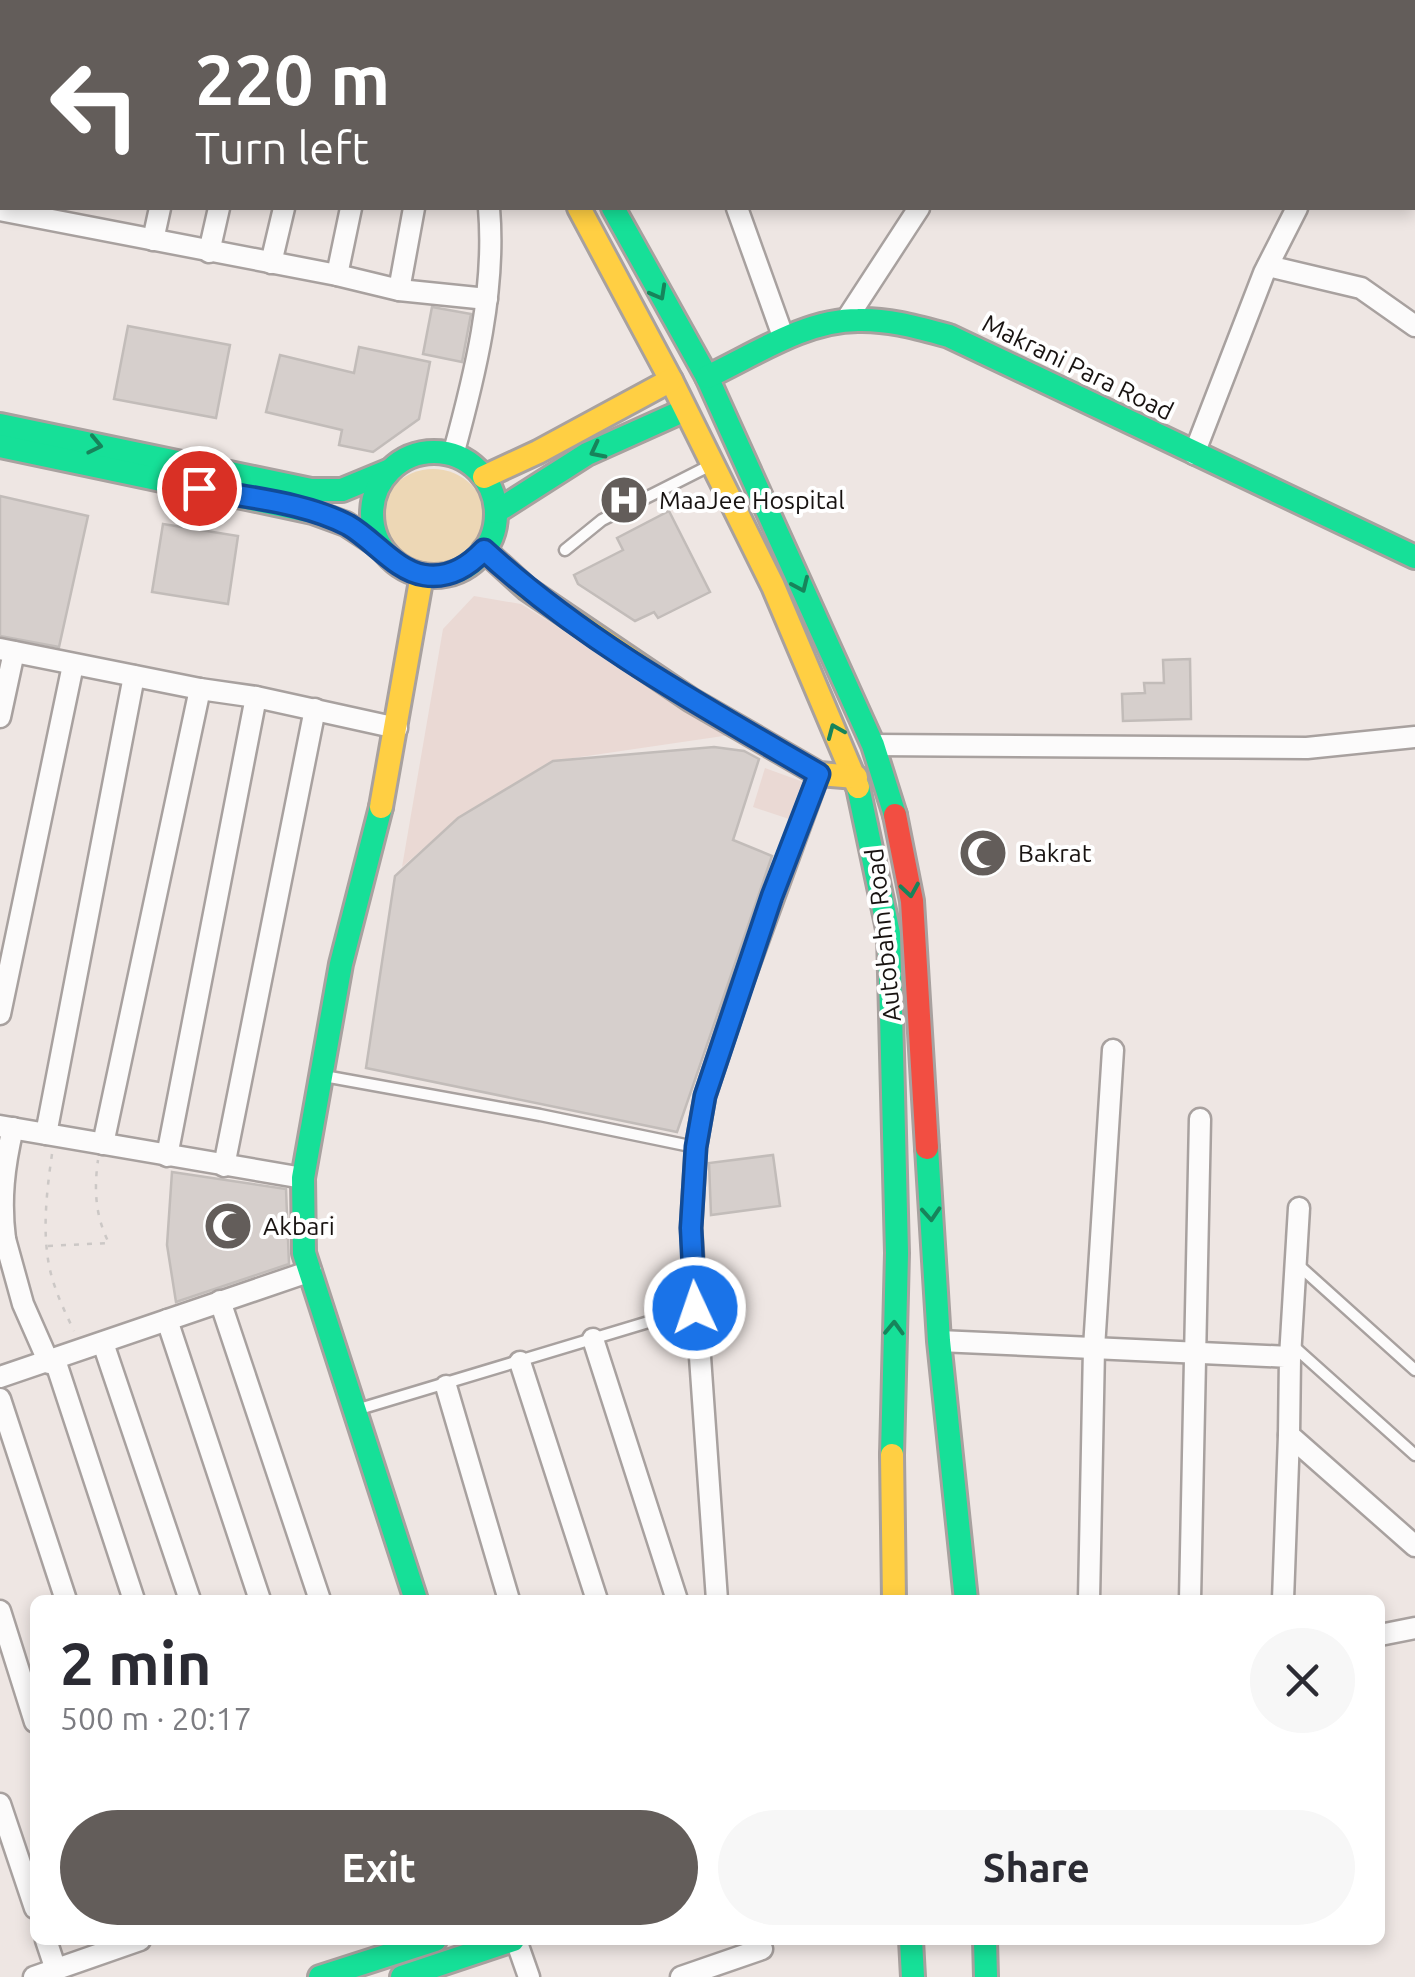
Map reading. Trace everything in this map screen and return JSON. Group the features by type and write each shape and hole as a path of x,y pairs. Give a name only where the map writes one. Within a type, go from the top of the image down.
{"main road":[{"name":"Autobahn Road","path":"581,210 773,586 856,778 888,934 897,1253 891,1399 894,1595"},
{"name":"Autobahn Road","path":"613,210 708,377 873,745 899,826 912,901 939,1340 966,1595"},
{"name":"Makrani Para Road","path":"708,377 784,339 846,320 902,324 949,336 1415,557"},
{"path":"484,477 671,380"},
{"path":"496,512 547,476 645,426 686,410"},
{"path":"0,425 311,490 342,490 418,454 453,455 484,477 496,512 493,532 472,563 457,572 422,575 392,560 381,547 346,524 313,512 0,446"},
{"path":"381,547 373,528 372,508 377,488 388,471"},
{"path":"484,550 526,589 691,700 819,774 856,778"},
{"path":"414,1595 304,1253 303,1178 342,964 388,779 422,575"},
{"path":"891,1399 903,1437 910,1490 924,1501 940,1494 932,1434 947,1393"},
{"path":"320,1977 419,1945"},
{"path":"402,1977 500,1945"},
{"path":"911,1945 913,1977"},
{"path":"985,1945 986,1977"}],"street":[{"path":"0,210 94,217 153,240 209,252 399,290 486,299"},
{"path":"153,240 160,210"},
{"path":"209,252 219,210"},
{"path":"271,263 284,210"},
{"path":"336,275 351,210"},
{"path":"399,290 414,210"},
{"path":"453,455 469,396 493,252 489,210"},
{"path":"738,210 784,339"},
{"path":"846,320 919,210"},
{"path":"1194,454 1268,266 1296,210"},
{"path":"1268,266 1361,288 1415,326"},
{"path":"0,717 7,651 200,690 256,696 397,728"},
{"path":"0,1014 72,665"},
{"path":"50,1134 134,676"},
{"path":"103,1144 200,690"},
{"path":"167,1156 256,696"},
{"path":"224,1166 315,710"},
{"path":"873,745 1306,748 1415,737"},
{"path":"716,1595 691,1228 696,1147 705,1096 819,774"},
{"path":"1089,1595 1094,1348 1114,1050"},
{"path":"1190,1595 1200,1119"},
{"path":"132,1595 52,1362 23,1304 2,1240 0,1207 6,1127 303,1178"},
{"path":"1284,1595 1290,1350 1299,1208"},
{"path":"0,1377 310,1270"},
{"path":"220,1301 318,1595"},
{"path":"166,1320 258,1595"},
{"path":"593,1338 675,1595"},
{"path":"939,1340 1196,1352 1290,1350"},
{"path":"103,1343 188,1595"},
{"path":"520,1362 595,1595"},
{"path":"446,1386 508,1595"},
{"path":"0,1399 64,1595"},
{"path":"1289,1435 1415,1546"},
{"path":"0,1611 30,1706"},
{"path":"1385,1634 1415,1628"},
{"path":"0,1804 30,1893"},
{"path":"48,1945 56,1970"},
{"path":"517,1945 529,1977"},
{"path":"34,1977 106,1946"},
{"path":"681,1977 708,1972 762,1949"}],"lane":[{"path":"566,550 602,520 712,464"},
{"path":"323,1076 696,1147"},
{"path":"1295,1262 1415,1370"},
{"path":"354,1411 695,1308"},
{"path":"1290,1350 1415,1454"}],"path":[{"path":"50,1134 46,1202 53,1284 82,1350"},
{"path":"48,1246 109,1242 100,1226 96,1197 103,1144"}],"shaded area":[{"path":"433,469 454,473 471,485 483,502 487,523 483,544 471,561 454,573 433,577 412,573 395,561 383,544 379,523 383,502 395,485 412,473"},
{"path":"474,596 521,604 730,735 553,761 458,818 402,867 443,629"},
{"path":"765,768 806,783 795,821 753,807"}],"building":[{"path":"432,307 471,314 462,362 423,354"},
{"path":"128,326 230,345 216,418 114,399"},
{"path":"359,347 430,362 419,419 373,452 339,445 342,430 266,412 280,355 354,373"},
{"path":"0,496 88,516 59,647 0,636"},
{"path":"669,511 710,592 658,618 654,612 635,621 578,584 574,575 623,550 617,538"},
{"path":"163,524 238,536 228,604 152,592"},
{"path":"1190,659 1191,719 1123,721 1122,694 1145,693 1144,683 1164,683 1163,660"},
{"path":"714,747 744,751 759,759 733,840 772,856 677,1132 366,1068 395,876 458,818 553,761"},
{"path":"773,1155 780,1206 711,1215 709,1163"},
{"name":"Akbari","path":"172,1172 286,1189 289,1264 176,1302 167,1245"}],"traffic: fast":[{"path":"614,210 707,377 873,745 895,815"},
{"path":"707,377 780,340 819,326 858,320 926,330 949,336 1415,557"},
{"path":"496,512 587,454 685,410"},
{"path":"0,425 311,490 342,490 388,471"},
{"path":"0,446 313,512 346,524 381,547"},
{"path":"434,452 458,457 478,470 491,490 496,514 491,538 478,558 458,571 434,576 410,571 390,558 377,538 372,514 377,490 390,470 410,457 434,452"},
{"path":"858,787 889,934 897,1253 892,1455"},
{"path":"381,807 341,964 303,1178 304,1253 414,1595"},
{"path":"927,1148 939,1341 965,1595"},
{"path":"320,1977 419,1945"},
{"path":"402,1977 498,1945"},
{"path":"911,1945 913,1977"},
{"path":"985,1945 986,1977"}],"traffic: slow":[{"path":"580,210 671,380 773,586 858,787"},
{"path":"484,477 671,380"},
{"path":"484,550 527,589 691,700 819,774 856,777"},
{"path":"381,807 422,575"},
{"path":"892,1455 894,1595"}],"traffic: jam":[{"path":"895,815 912,901 927,1148"}],"place":[{"name":"MaaJee Hospital","path":"624,500"},
{"name":"Bakrat","path":"983,853"},
{"name":"Akbari","path":"228,1226"}],"route":[{"path":"199,488 313,512 346,524 381,547 392,560 422,575 457,572 484,550 526,589 691,700 819,774 772,896 705,1096 696,1147 691,1228 695,1308"}]}
